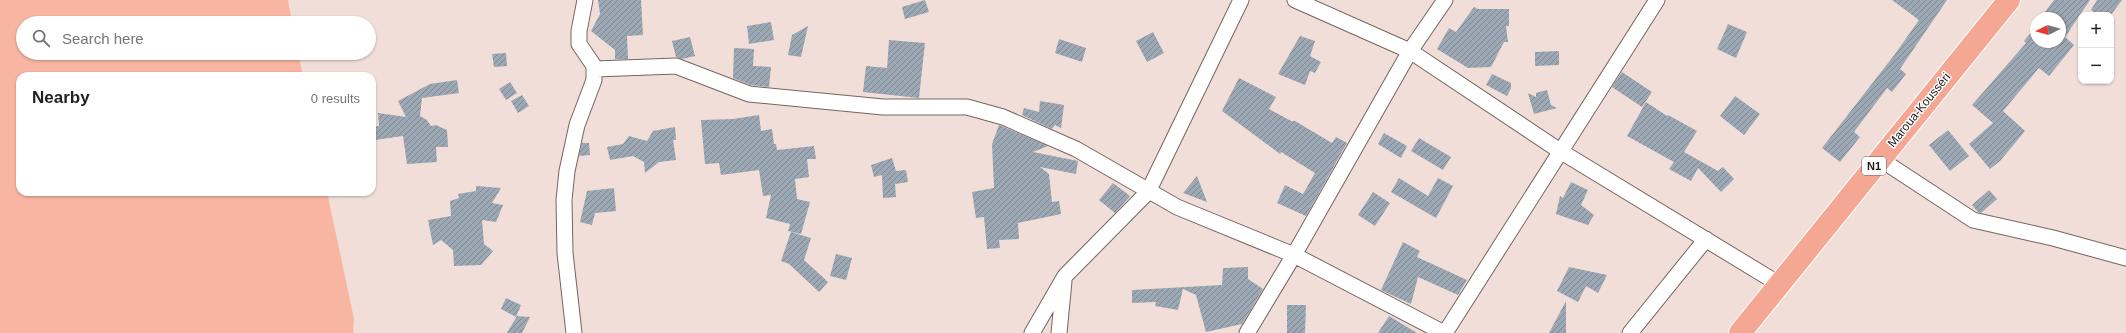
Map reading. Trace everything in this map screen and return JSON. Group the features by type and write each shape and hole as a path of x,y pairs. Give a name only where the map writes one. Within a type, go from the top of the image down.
{"highway":[{"name":"Maroua-Kousséri","path":"1740,333 2009,0"}],"street":[{"path":"574,333 565,253 564,200 571,147 577,125 594,80 595,69 579,44 579,31 585,0"},
{"path":"1032,333 1065,276 1148,192 1241,0"},
{"path":"1295,0 1410,51 1560,151 1779,284"},
{"path":"1247,333 1294,255 1410,51 1445,0"},
{"path":"595,69 676,66 749,94 883,107 967,107 1003,117 1076,149 1148,192 1178,207 1294,255 1445,333 1657,0"},
{"path":"1880,159 1973,220 2053,238 2126,258"},
{"path":"1630,333 1706,239"},
{"path":"1059,333 1065,276"}],"shaded area":[{"path":"0,0 288,0 291,16 16,16 16,60 300,60 302,72 16,72 16,196 328,196 354,319 353,333 0,333"}],"building":[{"path":"598,0 641,0 643,35 627,36 628,59 615,59 615,50 591,31 600,14"},
{"path":"925,0 929,12 905,19 902,7"},
{"path":"1892,0 1947,0 1900,69 1906,74 1892,92 1887,88 1854,132 1860,137 1840,162 1822,148 1895,54 1919,20"},
{"path":"2054,0 2090,0 2082,12 2078,12 2078,18 2066,36 2066,12 2045,12"},
{"path":"2097,0 2122,0 2113,12 2094,12 2091,10"},
{"path":"1474,7 1478,9 1509,9 1509,26 1506,26 1508,42 1504,42 1491,67 1468,68 1437,49 1449,28 1456,32"},
{"path":"771,22 774,40 749,44 747,26"},
{"path":"1728,24 1747,32 1736,58 1717,49"},
{"path":"808,26 801,57 788,55 792,35"},
{"path":"1153,32 1164,53 1147,62 1136,41"},
{"path":"2030,34 2030,48 2066,48 2066,38 2074,45 2049,76 2039,68 2003,111 2025,131 2000,161 1990,169 1969,144 1993,123 1972,105 2026,43 2024,41"},
{"path":"1300,36 1315,41 1310,56 1321,62 1315,73 1310,71 1305,85 1278,74"},
{"path":"690,37 695,56 682,59 676,57 672,41"},
{"path":"1059,39 1086,48 1082,62 1055,53"},
{"path":"889,40 925,43 919,98 863,92 866,66 887,68"},
{"path":"734,48 754,49 753,66 771,67 769,87 751,85 733,78"},
{"path":"1559,51 1559,65 1535,66 1535,52"},
{"path":"506,53 507,66 494,67 492,54"},
{"path":"1622,72 1652,92 1642,107 1612,87"},
{"path":"1492,74 1511,83 1511,88 1507,96 1486,85"},
{"path":"1239,78 1276,97 1269,109 1291,121 1295,121 1332,143 1336,137 1347,143 1306,216 1277,203 1285,185 1303,194 1315,173 1281,152 1280,154 1222,111"},
{"path":"457,80 459,93 422,98 420,116 427,120 431,126 436,125 447,130 448,147 436,147 437,162 407,164 403,136 376,140 376,127 379,126 378,113 406,117 398,101 430,84"},
{"path":"510,82 517,93 506,100 499,89"},
{"path":"1547,90 1551,105 1557,108 1534,114 1528,93 1536,97 1536,93"},
{"path":"522,95 529,106 518,113 511,101"},
{"path":"1735,96 1760,114 1744,135 1720,116"},
{"path":"1040,101 1064,105 1061,128 1055,125 1052,129 1022,115 1024,108 1039,112"},
{"path":"1646,102 1667,116 1668,115 1697,131 1684,152 1718,171 1723,167 1734,179 1721,192 1698,168 1691,181 1669,169 1674,162 1627,136"},
{"path":"759,115 761,131 772,129 774,144 776,144 777,150 814,146 816,159 807,159 809,177 795,179 797,199 810,202 801,234 788,231 790,224 766,218 771,195 763,196 759,170 721,175 719,163 705,164 701,120 733,119"},
{"path":"999,125 1048,146 1033,152 1078,161 1076,174 1040,167 1049,174 1052,202 1059,201 1061,214 1018,223 1019,239 999,240 1000,248 987,249 984,217 976,218 972,192 994,188 992,144"},
{"path":"675,127 676,140 673,140 676,160 659,162 645,173 644,162 633,156 610,160 607,147 623,144 629,136 647,141 653,131"},
{"path":"1948,130 1969,156 1950,171 1929,145"},
{"path":"1384,133 1407,146 1401,158 1378,144"},
{"path":"1419,138 1451,157 1443,170 1411,151"},
{"path":"582,143 589,143 590,155 579,156"},
{"path":"892,158 896,171 906,170 908,182 895,184 896,197 883,198 882,175 874,177 871,165"},
{"path":"1197,176 1207,202 1183,193"},
{"path":"1399,178 1428,196 1438,178 1453,186 1436,218 1391,192"},
{"path":"1571,182 1588,190 1581,205 1594,215 1588,225 1556,214 1560,196 1563,198"},
{"path":"1113,183 1130,196 1115,213 1099,200"},
{"path":"476,186 501,188 492,203 503,205 496,222 482,220 484,244 493,251 481,265 454,266 453,250 441,240 433,245 428,220 451,216 450,201 459,198 458,194 476,191"},
{"path":"614,188 616,211 595,213 592,225 580,222 587,191"},
{"path":"1989,190 1997,199 1981,213 1978,212 1972,205"},
{"path":"1373,192 1390,203 1375,226 1358,215"},
{"path":"791,232 811,238 804,260 828,282 819,292 789,264 781,261"},
{"path":"1403,242 1420,251 1417,257 1467,280 1458,295 1418,277 1411,304 1381,290"},
{"path":"836,254 852,258 846,280 830,276"},
{"path":"1248,267 1248,279 1263,289 1242,324 1206,332 1196,295 1183,289 1178,310 1155,306 1156,302 1132,303 1132,290 1222,285 1223,268"},
{"path":"1569,267 1607,275 1598,293 1586,286 1578,302 1557,291"},
{"path":"506,298 521,305 516,317 501,309"},
{"path":"1566,301 1566,333 1549,333"},
{"path":"1287,305 1306,305 1305,333 1287,333"},
{"path":"517,316 530,317 522,333 507,333"},
{"path":"1389,316 1417,333 1378,333"}]}
